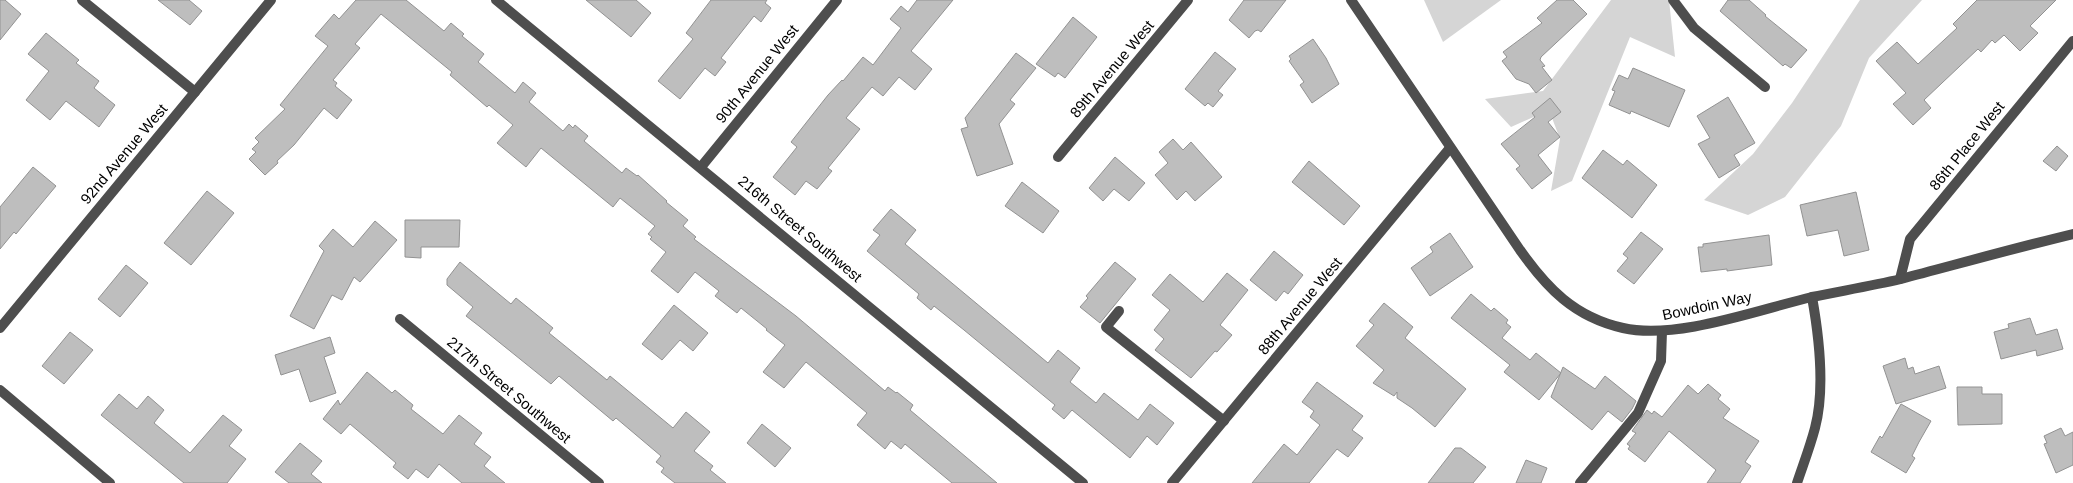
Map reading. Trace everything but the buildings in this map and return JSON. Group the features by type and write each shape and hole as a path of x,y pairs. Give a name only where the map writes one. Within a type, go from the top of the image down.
{"street":[{"path":"82,0 194,92"},
{"name":"92nd Avenue West","path":"0,328 271,0"},
{"name":"216th Street Southwest","path":"496,0 1083,483"},
{"name":"90th Avenue West","path":"701,167 837,0"},
{"name":"89th Avenue West","path":"1058,157 1188,0"},
{"name":"Bowdoin Way","path":"1351,0 1529,263 1549,288 1578,309 1622,328 1662,331 1695,326 1812,297 1900,279 2073,234"},
{"path":"1674,0 1694,28 1765,87"},
{"name":"86th Place West","path":"1900,279 1910,239 2073,41"},
{"name":"88th Avenue West","path":"1172,483 1450,148"},
{"path":"1797,483 1816,426 1820,378 1816,319 1812,297"},
{"path":"1119,311 1106,327 1224,421"},
{"name":"217th Street Southwest","path":"400,319 599,483"},
{"path":"1580,483 1638,413 1661,361 1662,331"},
{"path":"0,390 110,483"}],"shaded area":[{"path":"1424,0 1501,0 1443,42"},
{"path":"1611,0 1669,0 1675,57 1630,37 1572,181 1551,191 1560,139 1549,110 1511,127 1485,99 1543,91"},
{"path":"1860,0 1922,0 1869,58 1841,126 1785,197 1748,215 1704,200 1753,154 1792,103"}]}
